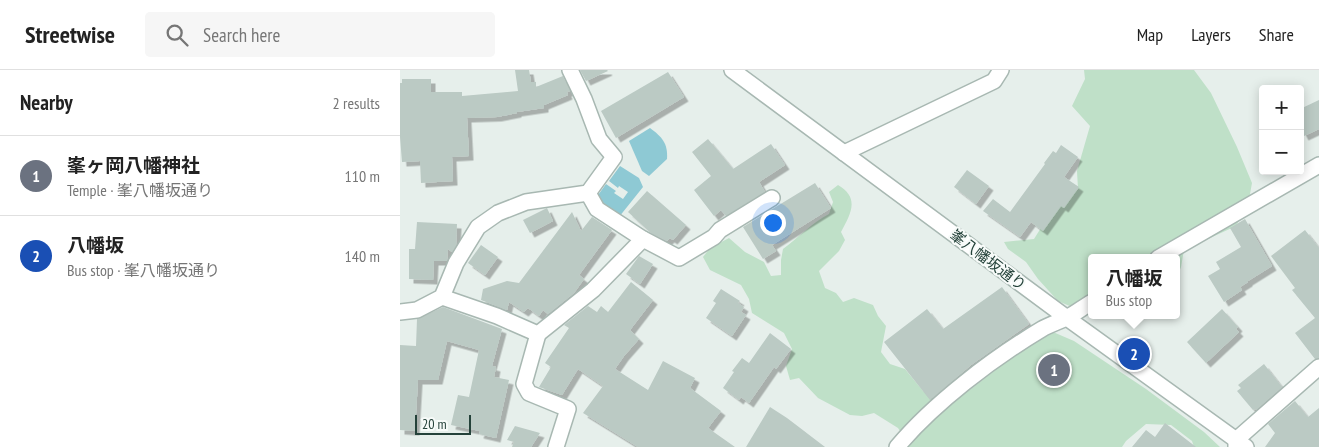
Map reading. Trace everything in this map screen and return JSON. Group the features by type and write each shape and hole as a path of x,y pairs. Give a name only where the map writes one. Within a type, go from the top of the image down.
{"street":[{"path":"400,312 417,310 442,297 456,263 478,227 498,213 526,202 588,194 614,156 600,139 570,70"},
{"name":"峯八幡坂通り","path":"732,70 1239,445"},
{"path":"844,153 994,81 1001,70"},
{"path":"1165,254 1319,165"},
{"path":"588,194 597,209 643,240 680,258 714,237 720,230 772,198"},
{"path":"556,447 568,409 528,393 524,384 538,334 593,290 643,240"},
{"path":"442,297 497,316 538,334"},
{"path":"897,447 912,428 1009,350 1044,328 1067,318 1088,305"},
{"path":"1239,445 1318,370"}],"green space":[{"path":"1084,70 1194,70 1211,93 1252,183 1248,205 1236,226 1184,250 1180,270 1180,254 1088,254 1088,312 1086,313 1058,301 1038,279 1026,262 1008,249 1004,242 1034,239 1049,215 1078,189 1077,171 1090,126 1072,106 1085,79"},
{"path":"838,185 849,195 852,206 841,232 845,240 839,251 819,271 825,288 836,293 843,302 854,298 873,305 878,316 886,326 881,352 890,364 905,369 923,391 934,399 953,399 971,389 1026,346 1053,332 1074,341 1146,389 1204,432 1220,447 1194,447 1192,441 1171,425 1146,424 1126,441 1122,447 903,447 907,442 898,428 874,413 862,416 850,415 818,398 799,378 790,380 786,366 792,349 784,333 752,313 749,299 741,285 710,270 703,257 710,248 729,238 745,252 764,262 771,276 781,275 783,249 829,214 833,202 829,192"}],"water":[{"path":"650,128 663,141 667,159 649,176 642,171 629,141"},
{"path":"620,166 639,178 643,187 619,217 596,198 606,184 623,199 628,192 619,186 618,188 609,181"}],"building":[{"path":"515,70 529,70 531,82 536,82 536,87 563,76 570,91 567,92 568,95 544,105 544,108 497,117 467,118 469,156 452,157 453,181 421,183 420,161 402,162 400,83 402,83 402,79 431,79 431,92 462,92 462,96 518,91"},
{"path":"580,70 607,70 608,71 586,81"},
{"path":"668,72 684,97 616,138 601,111"},
{"path":"1319,100 1319,129 1304,136 1304,130 1304,107"},
{"path":"708,139 733,169 771,144 785,165 759,182 765,192 726,216 721,210 714,216 694,190 711,176 692,152"},
{"path":"1061,145 1078,157 1064,177 1079,187 1064,208 1061,206 1043,231 1031,222 1020,237 983,211 993,199 1010,212 1053,151 1056,153"},
{"path":"967,170 989,186 976,204 954,187"},
{"path":"815,183 831,208 772,245 776,251 763,259 743,227"},
{"path":"647,191 686,225 673,240 670,238 667,241 651,233 628,212"},
{"path":"547,208 553,221 530,233 523,220"},
{"path":"572,212 581,231 592,217 612,230 579,275 584,279 574,293 548,314 543,310 539,316 528,308 524,312 509,302 507,310 481,300 483,289 507,281 519,283"},
{"path":"1245,219 1272,266 1240,287 1242,290 1224,302 1208,276 1220,269 1216,262 1241,247 1230,228"},
{"path":"417,222 457,224 456,246 452,252 448,249 447,261 434,261 433,280 409,279 409,249 415,249"},
{"path":"1305,230 1319,248 1319,358 1315,359 1295,333 1315,318 1292,290 1295,288 1271,256"},
{"path":"481,245 498,257 485,275 468,263"},
{"path":"639,256 653,264 640,284 626,274"},
{"path":"631,282 653,300 630,330 639,339 615,369 648,390 663,361 695,378 690,388 721,411 708,428 735,447 638,447 583,413 603,386 578,369 562,395 539,387 551,367 545,363 569,328 564,325 588,306 597,312 601,306 608,312"},
{"path":"1002,287 1029,324 971,365 930,400 884,342 927,309 943,329"},
{"path":"721,289 740,301 738,303 744,307 741,312 746,315 732,336 706,318 716,303 713,301"},
{"path":"443,307 502,329 492,366 496,367 494,377 509,380 496,438 479,434 480,431 451,425 458,395 469,397 479,350 447,341 438,380 418,380 415,431 400,430 400,345 416,346 417,319"},
{"path":"1222,309 1238,327 1236,329 1239,332 1206,363 1187,342"},
{"path":"770,333 791,349 776,369 774,367 749,403 741,397 739,400 723,388 742,358 749,363"},
{"path":"1264,364 1282,387 1256,410 1253,410 1237,391 1241,388 1238,385"},
{"path":"1295,401 1308,417 1319,408 1319,447 1265,447 1275,433 1268,424"},
{"path":"770,407 787,418 825,447 746,447"},
{"path":"1165,423 1196,447 1132,447 1146,430 1155,437"},
{"path":"515,426 540,433 531,447 512,447 514,442 507,440"}],"place":[{"name":"八幡坂","path":"1134,354"},
{"name":"峯ヶ岡八幡神社","path":"1054,370"}]}
